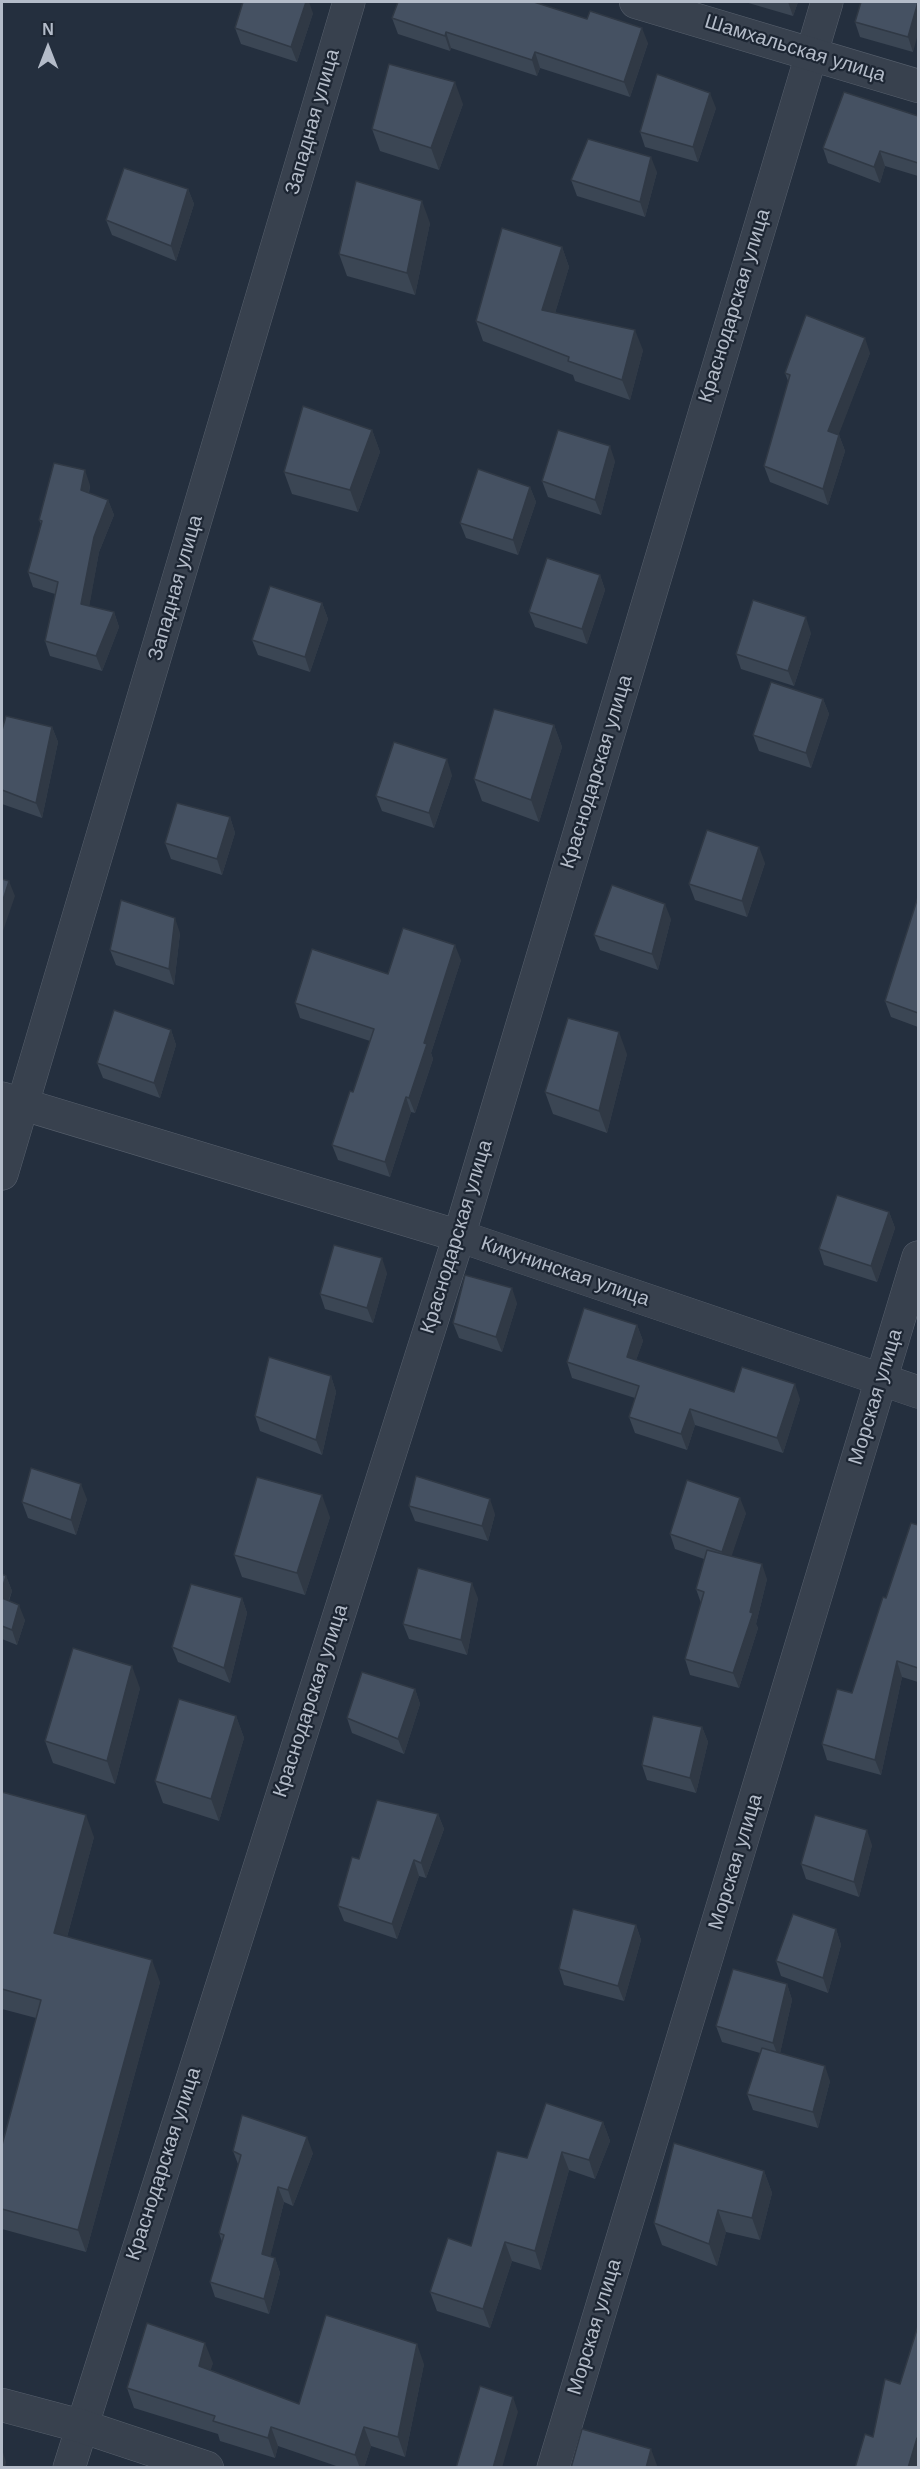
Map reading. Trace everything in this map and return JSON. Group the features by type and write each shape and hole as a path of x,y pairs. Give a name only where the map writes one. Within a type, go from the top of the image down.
{"street":[{"name":"Западная улица","path":"2,1174 12,1101 349,2"},
{"name":"Шамхальская улица","path":"636,2 918,86"},
{"name":"Краснодарская улица","path":"69,2468 459,1236 827,2"},
{"name":"Кикунинская улица","path":"12,1101 459,1236 918,1392"},
{"name":"Морская улица","path":"553,2468 918,1257"},
{"path":"2,2405 81,2426 207,2468"}],"building":[{"path":"243,2 306,2 291,47 235,28"},
{"path":"398,2 534,2 587,19 590,11 642,28 624,82 535,52 532,60 446,32 445,36 392,18"},
{"path":"861,2 918,2 908,37 855,22"},
{"path":"389,64 455,82 431,148 372,129"},
{"path":"657,74 710,93 693,147 640,132"},
{"path":"844,92 918,116 918,163 880,151 874,167 823,148"},
{"path":"588,139 651,157 640,202 571,180"},
{"path":"124,168 188,189 171,246 106,220"},
{"path":"356,181 422,201 407,273 339,254"},
{"path":"502,228 562,247 542,310 635,330 622,380 568,361 569,357 476,321"},
{"path":"806,315 865,338 828,431 839,435 823,489 764,466 790,375 785,373"},
{"path":"303,406 372,430 350,490 284,472"},
{"path":"558,430 610,446 595,500 542,481"},
{"path":"54,463 85,470 81,490 108,500 94,537 81,604 114,612 96,656 45,641 58,582 28,572"},
{"path":"478,469 530,487 513,540 460,523"},
{"path":"547,558 600,575 582,629 529,612"},
{"path":"270,586 322,603 305,657 252,640"},
{"path":"753,600 806,617 788,671 736,654"},
{"path":"771,682 823,699 806,753 753,735"},
{"path":"494,709 554,725 531,800 474,779"},
{"path":"6,716 52,727 36,803 2,790 2,730"},
{"path":"394,742 447,759 429,813 376,796"},
{"path":"177,803 230,817 217,859 165,843"},
{"path":"707,830 759,847 742,901 689,884"},
{"path":"2,879 9,881 2,903"},
{"path":"612,885 665,904 652,954 594,935"},
{"path":"918,897 918,1013 885,1001"},
{"path":"121,900 175,918 169,969 110,950"},
{"path":"403,928 455,945 424,1043 427,1044 409,1098 406,1097 385,1162 332,1145 374,1029 295,1003 312,949 388,974"},
{"path":"114,1010 171,1030 154,1083 97,1063"},
{"path":"568,1018 619,1032 599,1111 545,1092"},
{"path":"837,1195 889,1212 871,1266 819,1249"},
{"path":"334,1245 382,1258 367,1308 320,1294"},
{"path":"465,1275 512,1288 496,1337 453,1323"},
{"path":"584,1308 637,1325 627,1357 734,1392 742,1367 795,1384 777,1438 690,1409 681,1434 629,1417 639,1386 567,1362"},
{"path":"269,1357 331,1376 316,1440 255,1416"},
{"path":"31,1468 81,1484 71,1520 22,1502"},
{"path":"416,1476 490,1499 482,1526 409,1506"},
{"path":"257,1477 322,1495 297,1573 234,1555"},
{"path":"687,1480 740,1498 722,1552 670,1534"},
{"path":"911,1523 918,1525 918,1668 897,1661 875,1760 822,1744 837,1689 852,1693 883,1597 886,1598"},
{"path":"707,1550 762,1564 750,1612 753,1613 733,1673 685,1659 704,1592 696,1589"},
{"path":"418,1568 472,1583 461,1640 403,1624"},
{"path":"2,1574 6,1576 2,1589"},
{"path":"191,1584 242,1598 224,1668 172,1647"},
{"path":"2,1598 19,1605 12,1630 2,1626"},
{"path":"73,1648 132,1666 107,1761 45,1741"},
{"path":"362,1672 415,1689 398,1739 347,1718"},
{"path":"179,1699 236,1716 211,1799 155,1781"},
{"path":"653,1716 702,1727 690,1778 642,1765"},
{"path":"2,1792 86,1815 54,1933 152,1960 78,2230 2,2209 2,2145 41,2000 2,1989"},
{"path":"377,1800 438,1814 421,1863 414,1860 392,1924 338,1906 352,1857 359,1859"},
{"path":"815,1815 867,1830 854,1882 801,1864"},
{"path":"573,1909 636,1925 618,1986 559,1969"},
{"path":"793,1914 836,1929 823,1978 776,1961"},
{"path":"733,1969 787,1984 773,2043 716,2026"},
{"path":"762,2048 825,2066 813,2112 747,2094"},
{"path":"546,2103 603,2122 589,2160 562,2152 535,2251 505,2242 483,2309 430,2292 448,2238 471,2246 497,2151 527,2158"},
{"path":"242,2115 307,2137 288,2190 278,2187 262,2254 275,2258 264,2299 210,2282 224,2235 219,2233 241,2155 233,2151"},
{"path":"674,2143 764,2171 752,2218 718,2210 709,2244 654,2223"},
{"path":"326,2315 417,2344 398,2437 364,2427 355,2455 271,2427 268,2438 213,2421 215,2416 127,2388 147,2323 205,2343 199,2366 299,2404"},
{"path":"918,2326 918,2438 908,2468 855,2468 865,2434 873,2437 885,2379 900,2384"},
{"path":"480,2386 513,2397 493,2468 456,2468"},
{"path":"582,2429 651,2449 646,2468 571,2468"}]}
